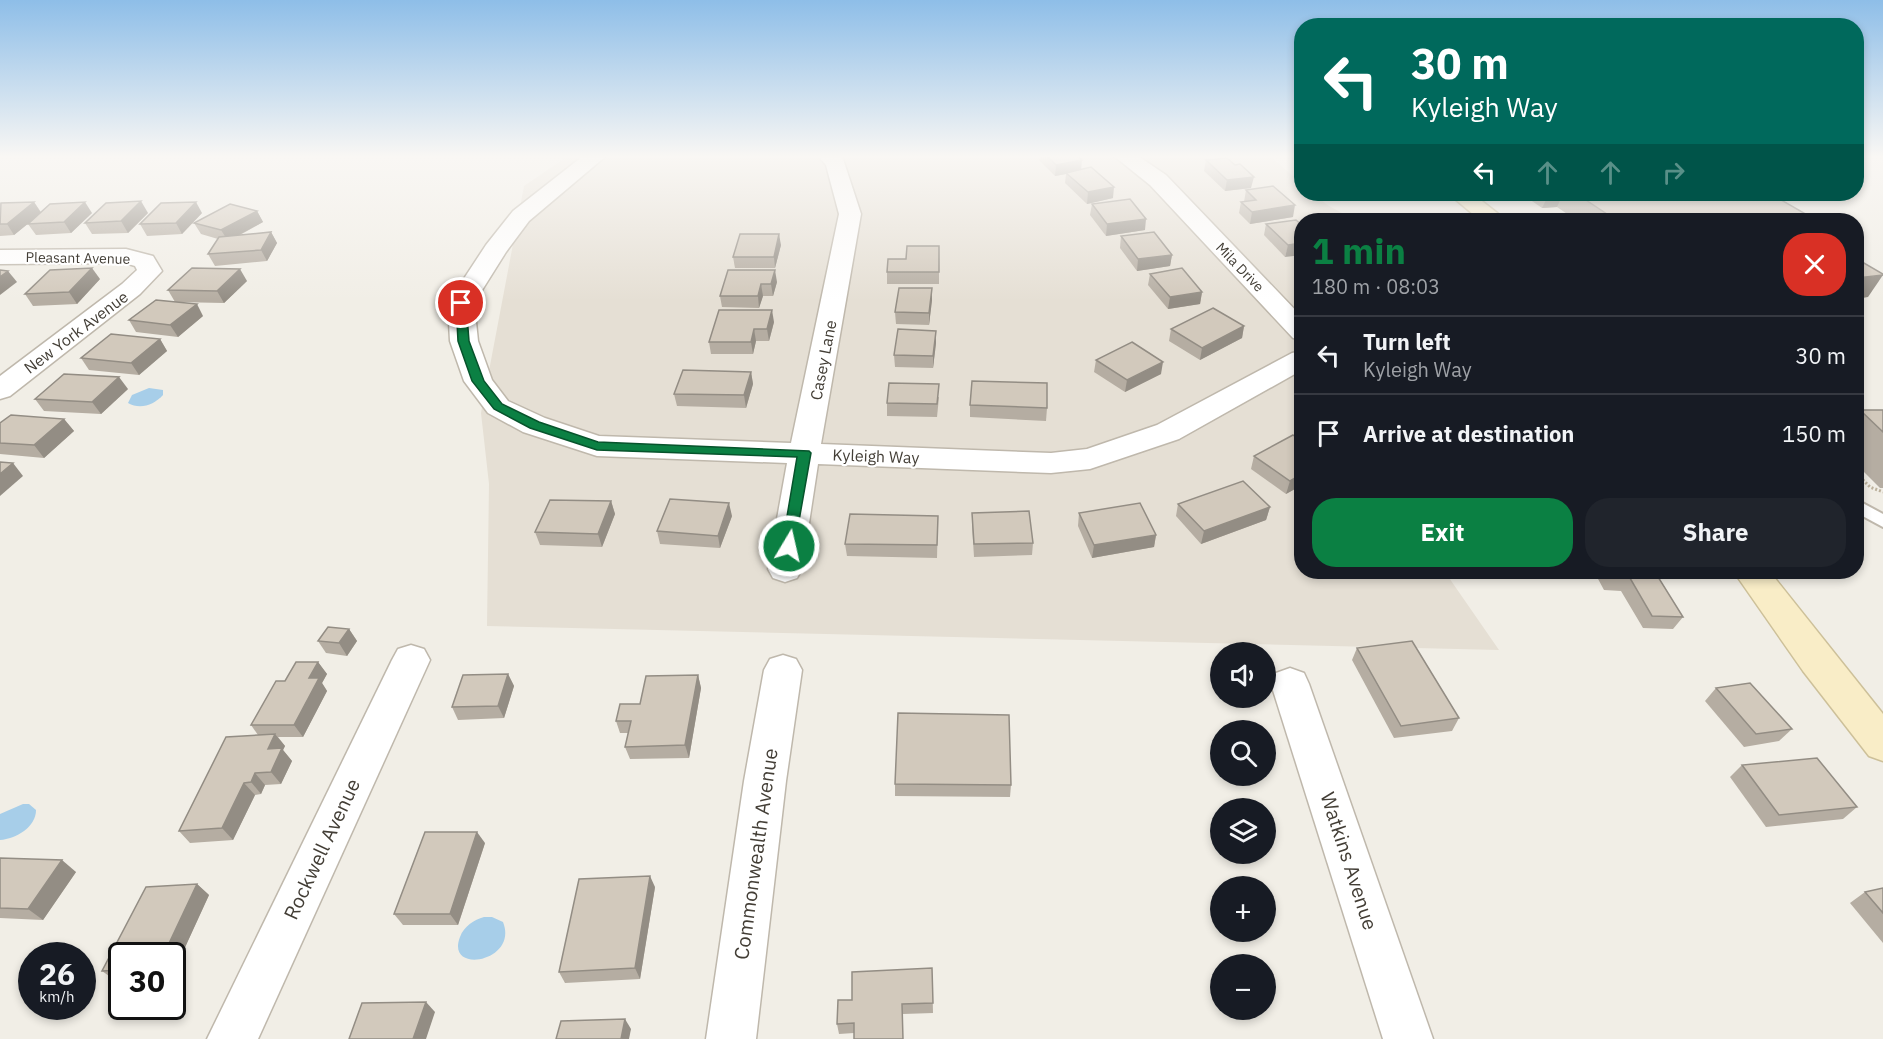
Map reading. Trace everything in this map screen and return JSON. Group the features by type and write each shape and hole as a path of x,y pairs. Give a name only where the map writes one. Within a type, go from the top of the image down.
{"street":[{"name":"Kyleigh Way","path":"535,204 521,216 495,250 461,303 464,341 478,381 498,406 534,425 597,446 1051,463 1090,459 1168,432 1294,363"},
{"name":"Casey Lane","path":"785,569 804,453 850,214 847,204"},
{"name":"Mila Drive","path":"1181,204 1294,324"},
{"name":"Pleasant Avenue","path":"0,256 126,256 144,261 150,271"},
{"name":"New York Avenue","path":"0,390 131,290 150,271"},
{"path":"1756,579 1816,660 1883,744"},
{"name":"Rockwell Avenue","path":"232,1039 411,660"},
{"name":"Commonwealth Avenue","path":"731,1039 765,781 783,670"},
{"name":"Watkins Avenue","path":"1290,684 1408,1039"}],"lane":[{"path":"1864,510 1883,521"}],"path":[{"path":"1864,482 1870,488 1883,492"}],"shaded area":[{"path":"520,204 1327,204 1342,213 1294,213 1294,579 1450,579 1499,650 1276,645 1276,642 1210,643 487,626 489,484 481,413"}],"water":[{"path":"149,388 163,390 163,395 147,405 137,406 128,403 132,395"},
{"path":"23,804 29,804 36,810 33,822 18,835 0,840 0,814"},
{"path":"484,917 492,917 503,922 505,936 501,947 492,954 482,959 471,960 463,956 458,949 460,937 470,924"}],"building":[{"path":"1,204 31,204 7,224 0,224"},
{"path":"49,204 82,204 64,222 28,224"},
{"path":"104,204 138,204 121,221 85,223"},
{"path":"160,204 194,204 176,223 140,224"},
{"path":"229,204 257,211 221,230 194,223"},
{"path":"1092,204 1134,204 1146,219 1107,224"},
{"path":"1244,204 1295,205 1252,212"},
{"path":"1593,204 1789,204 1804,213 1606,213"},
{"path":"1294,220 1294,244 1288,245 1266,224"},
{"path":"271,232 261,250 208,254 219,237"},
{"path":"1154,232 1172,255 1138,259 1121,236"},
{"path":"740,234 779,234 774,257 733,257"},
{"path":"907,246 939,246 939,272 887,272 888,259 906,259"},
{"path":"1864,263 1883,274 1864,277"},
{"path":"92,268 69,292 25,294 50,270"},
{"path":"192,268 240,269 217,291 168,290"},
{"path":"1182,268 1202,292 1170,297 1150,274"},
{"path":"0,270 8,271 0,277"},
{"path":"728,270 775,270 771,284 761,284 758,296 720,296"},
{"path":"899,288 932,288 929,313 895,312"},
{"path":"156,300 197,304 170,325 129,320"},
{"path":"1213,308 1244,326 1202,348 1171,329"},
{"path":"719,310 772,310 767,329 754,329 751,342 709,342"},
{"path":"898,329 936,331 933,356 894,355"},
{"path":"111,334 160,339 131,363 81,358"},
{"path":"1132,342 1163,362 1127,380 1096,360"},
{"path":"683,370 751,372 744,395 674,394"},
{"path":"64,374 119,377 92,402 35,399"},
{"path":"972,381 1047,383 1047,408 970,405"},
{"path":"889,383 939,384 937,404 887,403"},
{"path":"1864,410 1883,410 1883,432 1864,414"},
{"path":"11,415 64,419 34,445 0,443 0,423"},
{"path":"1293,435 1294,479 1290,481 1254,456"},
{"path":"0,462 13,463 0,474"},
{"path":"1243,481 1270,507 1204,531 1178,504"},
{"path":"670,499 729,503 718,536 657,531"},
{"path":"550,500 611,501 598,534 535,532"},
{"path":"1140,503 1156,535 1094,545 1079,513"},
{"path":"1029,511 1033,543 974,544 972,513"},
{"path":"850,514 938,516 937,545 845,544"},
{"path":"1631,579 1659,579 1683,617 1652,616"},
{"path":"328,627 349,629 339,643 318,641"},
{"path":"1412,641 1459,718 1401,726 1357,648"},
{"path":"296,662 318,662 309,678 319,678 294,725 251,725 276,681 285,681"},
{"path":"508,674 498,706 452,707 463,675"},
{"path":"698,675 685,745 625,747 631,721 616,721 620,704 640,704 646,676"},
{"path":"1750,683 1792,729 1756,734 1716,688"},
{"path":"898,713 1009,715 1011,785 895,784"},
{"path":"275,734 268,749 282,748 271,772 255,773 251,782 244,783 222,828 179,831 226,737"},
{"path":"1817,758 1857,807 1779,815 1742,765"},
{"path":"425,832 477,832 450,914 394,914"},
{"path":"0,858 62,860 28,909 0,908"},
{"path":"650,876 635,968 559,972 579,879"},
{"path":"197,884 170,942 117,942 146,887"},
{"path":"1883,888 1883,913 1865,892"},
{"path":"108,960 108,971 102,971"},
{"path":"932,968 933,1003 902,1004 903,1039 854,1039 854,1023 837,1024 838,1000 852,1000 852,972"},
{"path":"426,1002 413,1039 349,1039 362,1003"},
{"path":"625,1019 621,1039 556,1039 561,1021"}],"route":[{"path":"461,303 464,341 478,381 498,406 534,425 597,446 804,453 789,546"}]}
